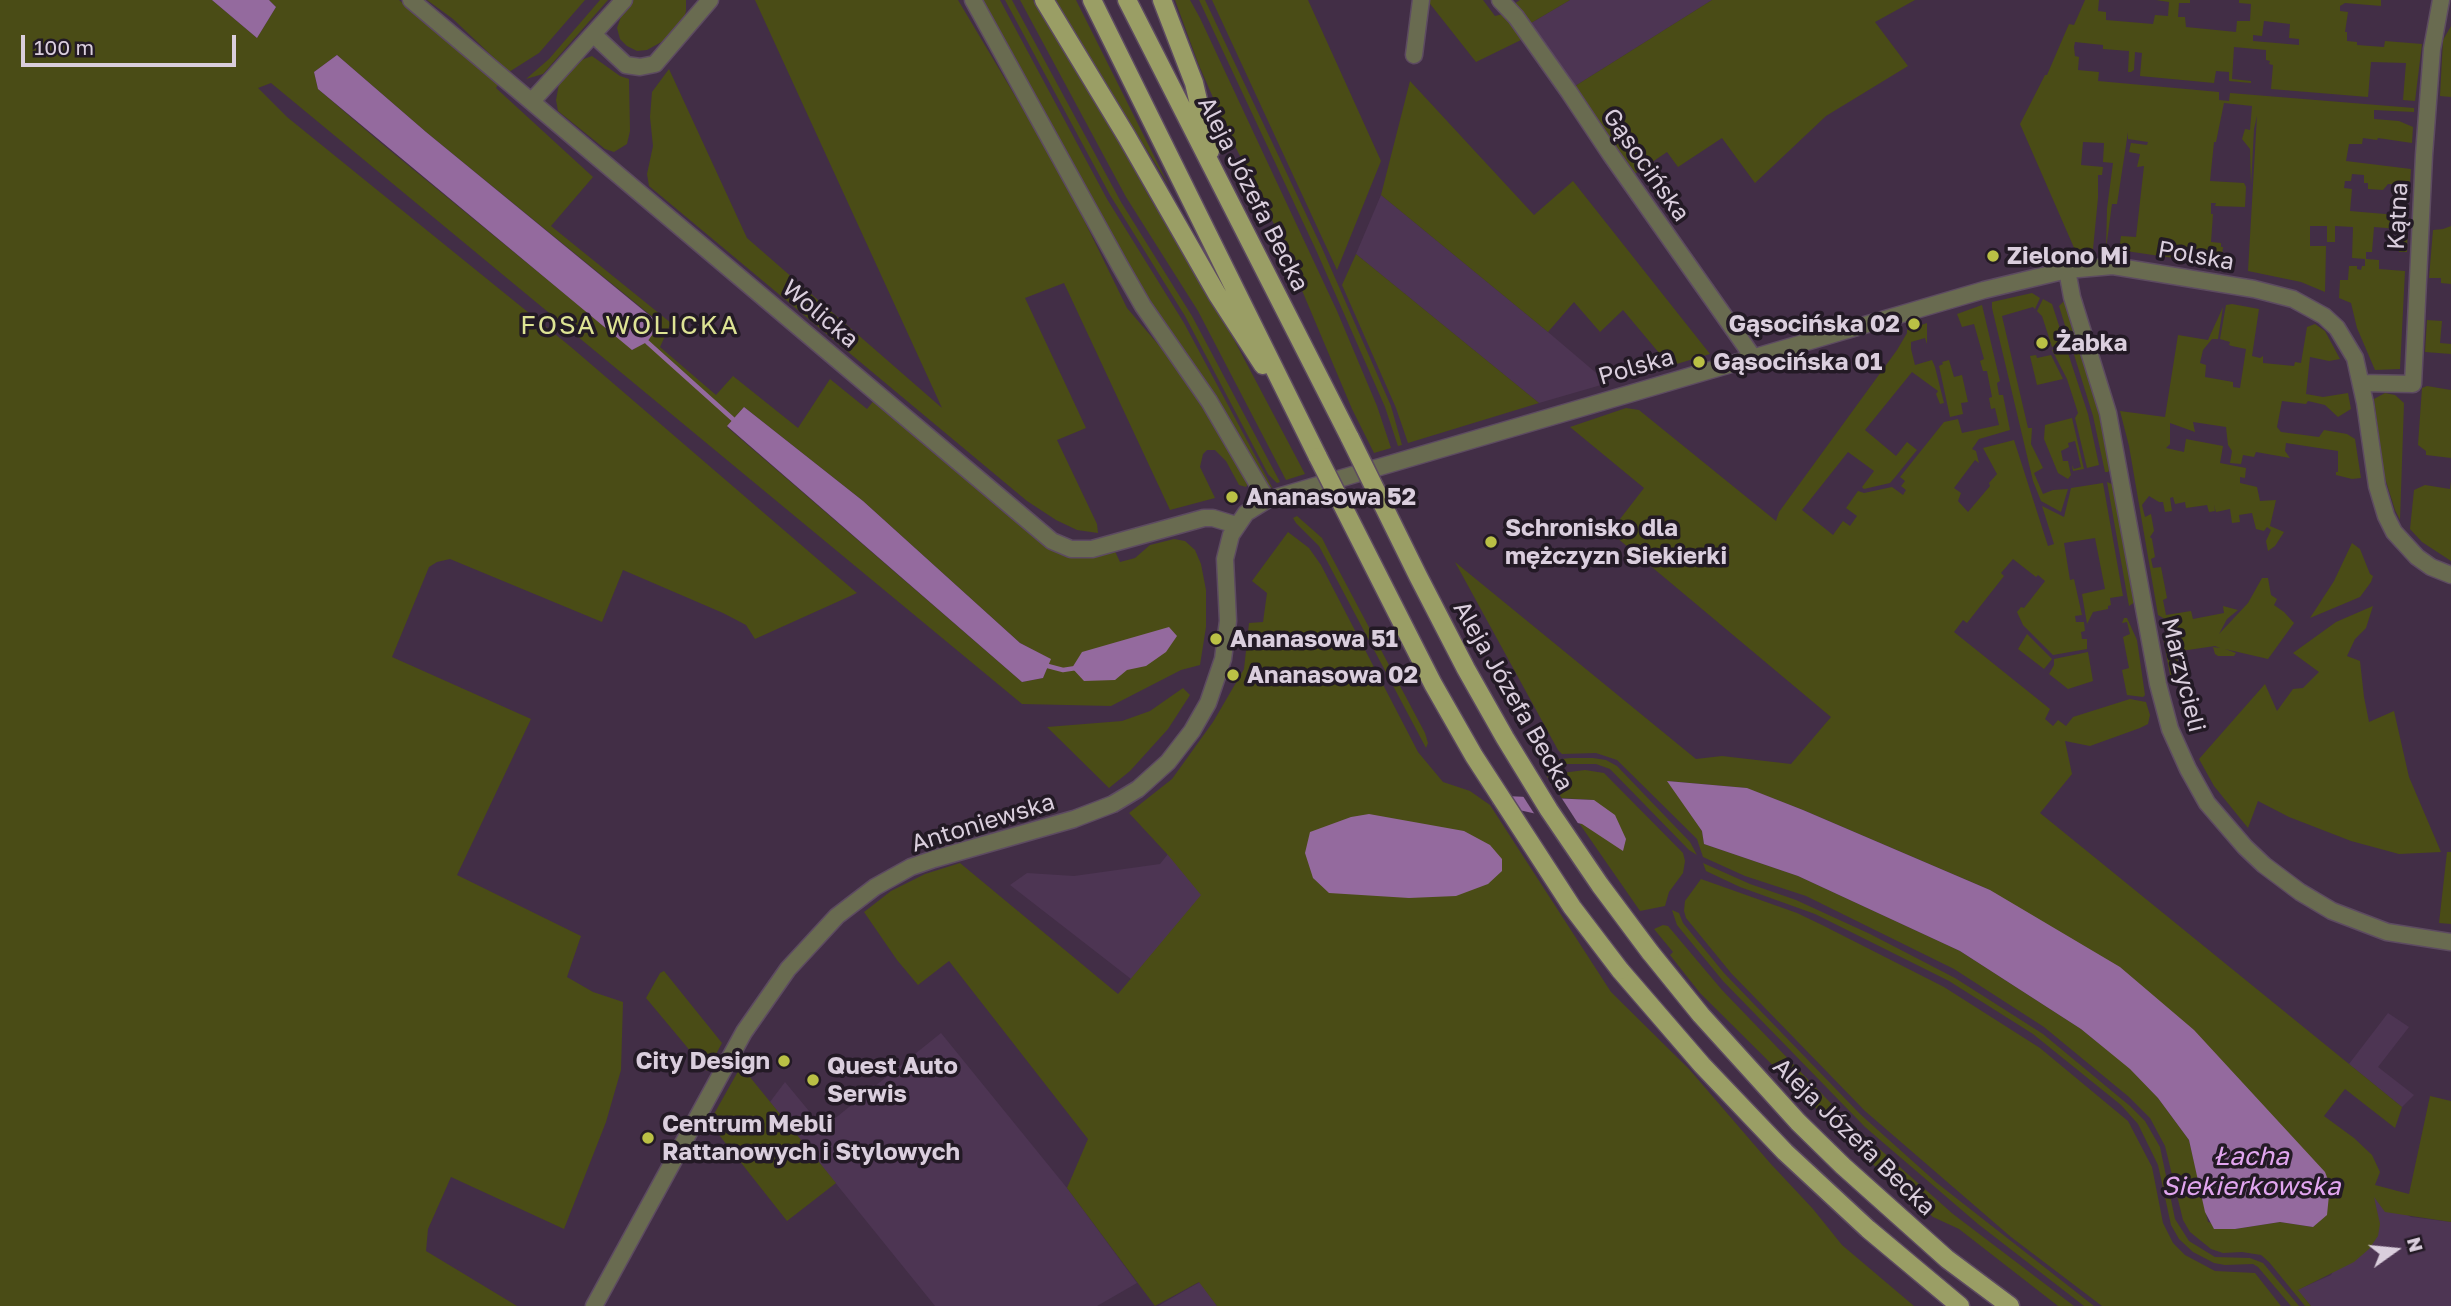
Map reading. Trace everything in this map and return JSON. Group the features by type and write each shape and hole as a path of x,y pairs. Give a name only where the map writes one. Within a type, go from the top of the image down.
{"main road":[{"path":"1044,0 1231,316 1263,365 1283,388"},
{"path":"1092,0 1283,388 1433,684 1474,756 1572,907 1620,970 1702,1065 1785,1152 1868,1230 1960,1306"},
{"name":"Aleja Józefa Becka","path":"1127,0 1436,611 1549,810 1650,952 1709,1024 1798,1122 1947,1259 2010,1306"},
{"path":"1162,0 1195,83 1217,178"}],"street":[{"name":"Wolicka","path":"411,0 1052,541 1071,549 1092,549 1204,518 1236,525"},
{"path":"532,101 624,0"},
{"path":"594,35 626,65 640,67 655,64 710,0"},
{"path":"973,0 1119,266 1143,306 1209,401 1267,500 1245,513 1236,525"},
{"path":"1414,55 1421,0"},
{"name":"Gąsocińska","path":"1500,0 1516,17 1754,357"},
{"name":"Kątna","path":"2361,383 2413,384 2424,155 2432,49 2441,0"},
{"name":"Polska","path":"1267,500 1984,290 2067,270 2108,266 2254,289 2292,299 2317,310 2337,328 2355,358 2377,486 2386,516 2394,532 2417,557 2451,575"},
{"name":"Marzycieli","path":"2067,270 2071,297 2108,413 2161,696 2177,747 2207,803 2264,865 2300,892 2332,911 2387,932 2451,942"},
{"name":"Antoniewska","path":"594,1306 744,1032 788,969 837,915 875,887 911,867 1074,819 1113,804 1153,776 1181,746 1208,703 1223,660 1228,621 1225,559 1236,525"}],"shaded area":[{"path":"0,0 212,0 257,38 276,7 269,0 399,0 499,83 496,88 593,177 551,226 671,323 660,347 716,395 733,376 798,428 830,379 867,409 875,399 1055,551 1066,557 1114,549 1120,562 1135,558 1150,545 1174,539 1185,541 1195,550 1206,590 1206,627 1200,665 1181,670 1111,706 1022,704 271,83 258,88 287,117 571,347 857,593 755,639 746,625 623,570 602,622 450,559 429,567 392,657 531,719 457,875 581,936 567,977 593,992 623,1002 621,1070 606,1122 564,1229 451,1177 428,1229 426,1251 517,1306 0,1306","holes":["337,55 426,132 660,323 633,350 381,143 318,89 314,72","744,407 863,501 1020,643 1050,659 1043,678 1022,682 727,427"]},
{"path":"427,0 585,0 539,53 509,72 453,19"},
{"path":"600,0 608,0 543,74 526,79 549,59"},
{"path":"632,0 686,0 684,19 665,40 647,50 637,51 620,39 617,28 624,8"},
{"path":"755,0 958,0 1061,173 1127,308 1174,363 1203,405 1249,482 1246,487 1239,485 1226,461 1215,450 1207,450 1203,454 1200,467 1215,498 1170,510 1064,283 1025,298 1086,428 1057,440 1097,524 1098,533 1077,530 1056,520 1027,501 649,186 647,174 653,146 650,117 652,92 669,69 747,238 942,408"},
{"path":"981,0 1000,0 1107,199 1184,323 1273,489 1260,477 1117,251"},
{"path":"1005,0 1012,0 1121,202 1192,316 1280,482 1277,483 1268,474 1185,316 1110,195"},
{"path":"1020,0 1033,0 1110,125 1148,195 1221,315 1305,474 1286,480 1198,311 1126,197"},
{"path":"1055,0 1076,0 1169,186 1102,77"},
{"path":"1175,0 1190,0 1200,18 1337,311 1377,406 1391,448 1374,453 1352,409 1274,224 1228,132 1198,63"},
{"path":"1199,0 1205,0 1322,248 1391,406 1402,445 1398,446 1385,407 1316,250"},
{"path":"1212,0 1308,0 1381,161 1337,270"},
{"path":"1427,0 1483,0 1495,16 1503,14 1523,39 1476,62"},
{"path":"1520,0 1570,0 1526,26 1511,6"},
{"path":"1570,0 1712,0 1572,88 1526,26"},
{"path":"1712,0 1915,0 1875,22 1908,66 1826,116 1755,183 1722,138 1678,167 1667,152 1633,175 1572,88"},
{"path":"2085,0 2099,0 2098,11 2106,12 2106,20 2153,24 2155,15 2168,16 2169,2 2156,0 2190,0 2190,3 2179,3 2178,17 2185,17 2186,27 2236,32 2237,21 2250,21 2251,4 2239,3 2239,0 2381,0 2381,6 2345,3 2340,6 2340,11 2348,12 2345,32 2347,41 2357,42 2357,45 2384,47 2385,41 2422,44 2415,101 2403,100 2406,63 2371,62 2368,97 2271,89 2273,65 2266,60 2266,50 2234,47 2232,79 2251,83 2229,81 2229,72 2216,71 2214,83 2140,76 2142,53 2135,52 2134,70 2128,72 2129,51 2103,49 2103,45 2075,42 2074,47 2075,56 2079,57 2078,70 2099,72 2098,81 2219,92 2219,100 2229,101 2230,93 2414,108 2414,112 2374,110 2374,119 2399,121 2413,127 2412,143 2363,138 2362,144 2349,144 2346,161 2411,169 2410,185 2388,184 2383,190 2368,189 2368,183 2364,183 2364,175 2352,174 2351,181 2345,181 2344,188 2352,189 2350,211 2408,216 2407,252 2399,252 2398,229 2374,227 2372,252 2366,252 2366,259 2379,260 2379,269 2405,271 2400,369 2375,370 2357,328 2351,303 2339,298 2340,280 2348,280 2349,266 2357,266 2357,269 2361,270 2362,266 2365,266 2365,259 2352,258 2353,227 2335,226 2335,242 2327,242 2327,226 2310,226 2310,246 2326,246 2325,292 2301,282 2248,271 2257,116 2251,185 2250,149 2242,139 2245,129 2250,130 2252,106 2224,103 2214,142 2210,181 2244,183 2246,187 2245,207 2215,206 2216,203 2211,203 2211,242 2221,243 2223,247 2221,265 2119,250 2121,236 2136,237 2144,166 2137,167 2140,154 2129,152 2131,143 2147,145 2148,142 2128,139 2128,132 2117,204 2112,204 2106,249 2107,209 2113,163 2103,162 2104,143 2083,142 2081,165 2103,167 2102,175 2098,175 2093,249 2075,250 2020,124 2047,75 2069,24 2074,25","holes":["2264,21 2290,24 2289,38 2299,39 2299,45 2253,41 2253,35 2262,36"]},
{"path":"2451,26 2451,97 2440,96 2443,40"},
{"path":"592,56 620,76 629,79 630,131 627,144 614,152 605,149 558,111 556,100 559,84 581,60"},
{"path":"1410,81 1534,215 1573,181 1710,354 1670,366 1623,310 1600,332 1574,302 1548,332 1381,195"},
{"path":"1381,195 1608,383 1539,403 1356,254"},
{"path":"2451,226 2451,284 2441,283 2441,278 2429,278 2433,230"},
{"path":"1356,254 1539,403 1408,443 1396,408 1342,285"},
{"path":"2032,293 2040,298 2035,309 2033,307 2002,316 2028,428 2032,428 2031,444 2043,468 2034,473 2043,494 2068,489 2061,512 2041,501 2033,481 1992,308 1992,302"},
{"path":"2043,299 2052,304 2065,344 2052,347 2042,316 2037,311"},
{"path":"2064,301 2093,388 2111,468 2108,472 2105,472 2093,416 2059,306"},
{"path":"1982,305 2000,381 1997,383 1999,395 2003,395 2010,430 1979,439 1972,449 1976,451 1979,463 1975,460 1954,488 1961,493 1958,501 1968,512 1997,474 1983,448 2014,440 2048,546 2054,544 2042,506 2064,517 2071,488 2103,483 2123,596 2110,598 2111,605 2108,609 2093,612 2087,624 2082,594 2105,589 2095,538 2064,543 2070,580 2074,579 2082,615 2075,616 2076,622 2084,622 2085,631 2081,632 2082,639 2087,639 2087,649 2053,655 2023,625 2017,612 2021,607 2024,608 2045,581 2013,559 2001,573 2004,576 1967,623 1963,620 1954,632 2050,709 2045,719 2053,726 2058,720 2066,726 2073,717 2130,699 2146,702 2150,715 2148,724 2090,746 2065,741 2072,774 2040,813 2402,1107 2395,1128 2345,1089 2324,1116 2372,1155 2380,1172 2375,1185 2409,1194 2430,1096 2451,1101 2451,1222 2385,1212 2374,1197 2380,1224 2378,1236 2369,1249 2354,1262 2298,1290 2311,1306 2305,1306 2261,1255 2223,1253 2211,1249 2190,1232 2183,1220 2165,1146 2150,1118 2129,1097 2044,1027 1954,969 1806,896 1745,876 1703,857 1697,839 1617,760 1596,753 1562,754 1455,562 1696,759 1722,756 1791,764 1831,717 1610,532 1644,488 1570,427 1626,408 1639,410 1776,521 1779,512 1897,350 1907,330 1927,323 1927,344 1925,338 1911,342 1911,349 1915,365 1932,360 1944,403 1940,404 1936,394 1938,391 1912,372 1865,430 1896,456 1907,442 1917,450 1890,483 1864,489 1862,487 1874,471 1848,452 1802,510 1833,535 1843,521 1850,526 1857,516 1846,508 1858,491 1864,493 1892,487 1903,495 1906,490 1901,486 1905,481 1900,477 1944,422 1958,419 1962,433 1999,425 1995,408 1991,409 1989,398 1992,397 1987,371 1983,371 1980,361 1984,359 1974,324 1962,327 1957,314","holes":["1668,781 1746,788 1990,890 2313,1227 2280,1222 2235,1229 2208,1222 2189,1140 2158,1098 2131,1069 2081,1029 1960,951 1798,876 1704,844 1702,831"]},
{"path":"2226,305 2259,309 2252,356 2263,356 2263,363 2294,366 2295,362 2301,363 2307,327 2315,324 2325,331 2340,359 2329,361 2310,357 2306,394 2323,397 2348,393 2351,409 2338,417 2325,405 2308,401 2306,404 2282,401 2277,427 2281,432 2319,437 2324,430 2347,434 2355,439 2361,478 2336,475 2338,451 2286,443 2285,451 2290,458 2256,452 2254,457 2243,455 2241,464 2230,463 2232,451 2228,445 2226,427 2193,422 2195,432 2170,423 2170,444 2166,448 2184,452 2186,439 2223,446 2220,463 2246,468 2245,478 2240,477 2240,483 2257,487 2260,501 2276,500 2270,526 2284,532 2275,546 2268,551 2266,541 2271,530 2267,527 2264,531 2256,529 2252,513 2239,515 2240,522 2232,523 2230,509 2216,512 2214,505 2215,511 2209,512 2207,505 2186,508 2185,502 2175,504 2173,497 2170,498 2172,511 2165,512 2163,502 2149,496 2142,505 2145,517 2151,514 2154,531 2150,537 2155,557 2151,559 2153,568 2161,567 2167,598 2163,600 2166,615 2191,611 2193,619 2224,613 2223,606 2238,610 2227,619 2219,634 2248,603 2262,578 2268,578 2271,595 2277,599 2274,605 2294,623 2268,659 2225,649 2236,653 2234,656 2218,656 2213,647 2220,648 2215,646 2181,651 2175,649 2181,674 2170,675 2163,637 2175,625 2158,615 2129,446 2120,411 2165,417 2178,335 2208,340 2223,307 2218,339 2212,339 2203,350 2200,363 2206,365 2205,377 2233,382 2233,387 2240,388 2246,349 2229,345 2230,342 2220,339"},
{"path":"2427,320 2442,321 2440,343 2451,344 2451,354 2425,352"},
{"path":"2066,347 2088,414 2099,465 2087,468 2075,418 2078,413 2067,379 2052,350"},
{"path":"2036,355 2037,358 2051,355 2063,379 2037,385 2030,356"},
{"path":"1949,360 1954,377 1962,375 1968,402 1961,403 1963,414 1950,417 1939,366"},
{"path":"2427,386 2451,390 2451,458 2426,455 2426,451 2418,445 2422,388"},
{"path":"2385,393 2395,395 2404,403 2400,520 2384,475 2374,399"},
{"path":"2072,418 2084,469 2073,471 2072,465 2074,469 2081,467 2075,441 2068,443 2069,447 2061,451 2063,461 2068,461 2071,475 2068,479 2058,473 2044,439 2045,425"},
{"path":"2451,481 2451,561 2422,542 2410,529 2414,490 2425,485 2450,489"},
{"path":"2107,482 2114,485 2135,602 2129,606"},
{"path":"1297,516 1322,538 1425,733 1428,743 1426,748 1319,546 1296,523 1293,518"},
{"path":"1288,532 1309,548 1321,565 1418,752 1443,782 1470,791 1490,805 1611,992 1689,1069 1842,1245 1914,1306 1217,1306 1199,1282 1155,1306 1067,1188 1088,1139 949,961 918,985 864,912 891,891 925,874 960,863 1118,994 1201,895 1129,813 1172,779 1213,722 1244,669 1249,623 1263,622 1267,593 1252,581"},
{"path":"2352,543 2360,549 2373,576 2371,582 2360,597 2310,618 2334,581"},
{"path":"2373,606 2366,628 2355,639 2347,656 2360,661 2369,722 2394,711 2409,777 2441,852 2399,854 2351,841 2289,817 2258,801 2248,828 2214,786 2199,759 2265,684 2277,711 2293,689 2303,688 2319,672 2293,653 2336,622"},
{"path":"2124,618 2127,618 2137,640 2145,695 2143,697 2127,695 2122,670 2129,668 2123,637 2130,634 2127,622 2122,623"},
{"path":"2027,634 2052,659 2044,669 2018,649"},
{"path":"2088,652 2093,681 2068,689 2049,674 2054,659"},
{"path":"1183,688 1190,695 1168,729 1130,771 1109,788 1047,727 1122,721 1150,711"},
{"path":"1552,760 1606,760 1617,766 1690,842 1697,855 1610,769 1596,764 1560,764"},
{"path":"1585,770 1604,773 1683,853 1683,873 1669,892 1665,906 1640,911 1579,823 1582,824 1594,800 1561,798 1546,775"},
{"path":"2447,852 2451,852 2451,924 2439,923"},
{"path":"1168,854 1202,895 1131,979 1010,885 1027,873 1074,876 1160,864"},
{"path":"1703,863 1750,884 1796,900 1870,934 1955,978 2043,1034 2145,1121 2160,1147 2175,1219 2189,1241 2215,1257 2250,1258 2263,1263 2299,1306 2291,1306 2253,1264 2214,1263 2193,1252 2179,1239 2171,1225 2158,1165 2138,1124 2121,1105 2033,1034 1949,981 1815,914 1740,887 1706,871"},
{"path":"1701,879 1797,913 1822,925 1944,987 2040,1048 2128,1121 2152,1167 2163,1223 2173,1243 2185,1255 2215,1271 2255,1273 2281,1306 2102,1306 2011,1237 1865,1111 1731,973 1686,918 1685,901"},
{"path":"1672,910 1679,913 1683,923 1724,973 1860,1114 1937,1183 2094,1306 2084,1306 1978,1224 1865,1127 1723,981 1677,925"},
{"path":"1668,926 1722,990 1849,1122 1953,1214 2074,1306 2058,1306 1959,1229 1933,1217 1868,1160 1700,993 1670,955 1673,952 1654,929"},
{"path":"664,971 722,1043 707,1071 646,998 660,973"},
{"path":"2388,1013 2409,1027 2378,1067 2414,1095 2402,1107 2349,1064"},
{"path":"941,1033 1067,1188 1137,1283 1097,1306 935,1306 770,1102 785,1082 823,1128"},
{"path":"741,1066 836,1183 787,1221 712,1126 714,1114"},
{"path":"2373,1195 2411,1217 2451,1222 2451,1306 2311,1306 2297,1290 2331,1275"},
{"path":"1200,1282 1217,1306 1158,1306"}],"water":[{"path":"212,0 269,0 276,7 257,38"},
{"path":"337,55 426,132 660,324 647,342 632,350 318,89 314,72"},
{"path":"744,407 863,501 1020,643 1051,659 1043,678 1022,682 727,426"},
{"path":"1169,627 1177,636 1166,652 1146,666 1127,670 1115,680 1084,681 1072,668 1082,652"},
{"name":"Łacha Siekierkowska","path":"1667,781 1747,788 1803,810 1990,890 2120,967 2194,1030 2325,1172 2330,1185 2327,1215 2313,1227 2280,1222 2235,1229 2214,1229 2205,1212 2189,1140 2158,1098 2130,1069 2081,1029 1960,951 1798,876 1704,844 1702,831"},
{"path":"1506,796 1594,800 1615,815 1626,839 1623,851 1582,824 1492,804"},
{"path":"1369,814 1464,831 1490,845 1502,859 1502,871 1488,884 1456,896 1409,898 1329,893 1313,878 1305,853 1310,832 1351,817"}],"pier":[{"path":"1521,793 1559,794 1581,828 1537,818"}],"waterway":[{"path":"647,342 735,421"},
{"path":"1044,665 1063,670 1076,668"}],"place":[{"name":"Zielono Mi","path":"1993,256"},
{"name":"Gąsocińska 02","path":"1914,324"},
{"name":"Żabka","path":"2042,343"},
{"name":"Gąsocińska 01","path":"1699,362"},
{"name":"Ananasowa 52","path":"1232,497"},
{"name":"Schronisko dla mężczyzn Siekierki","path":"1491,542"},
{"name":"Ananasowa 51","path":"1216,639"},
{"name":"Ananasowa 02","path":"1233,675"},
{"name":"City Design","path":"784,1061"},
{"name":"Quest Auto Serwis","path":"813,1080"},
{"name":"Centrum Mebli Rattanowych i Stylowych","path":"648,1138"}],"district":[{"name":"FOSA WOLICKA","path":"630,326"}]}
